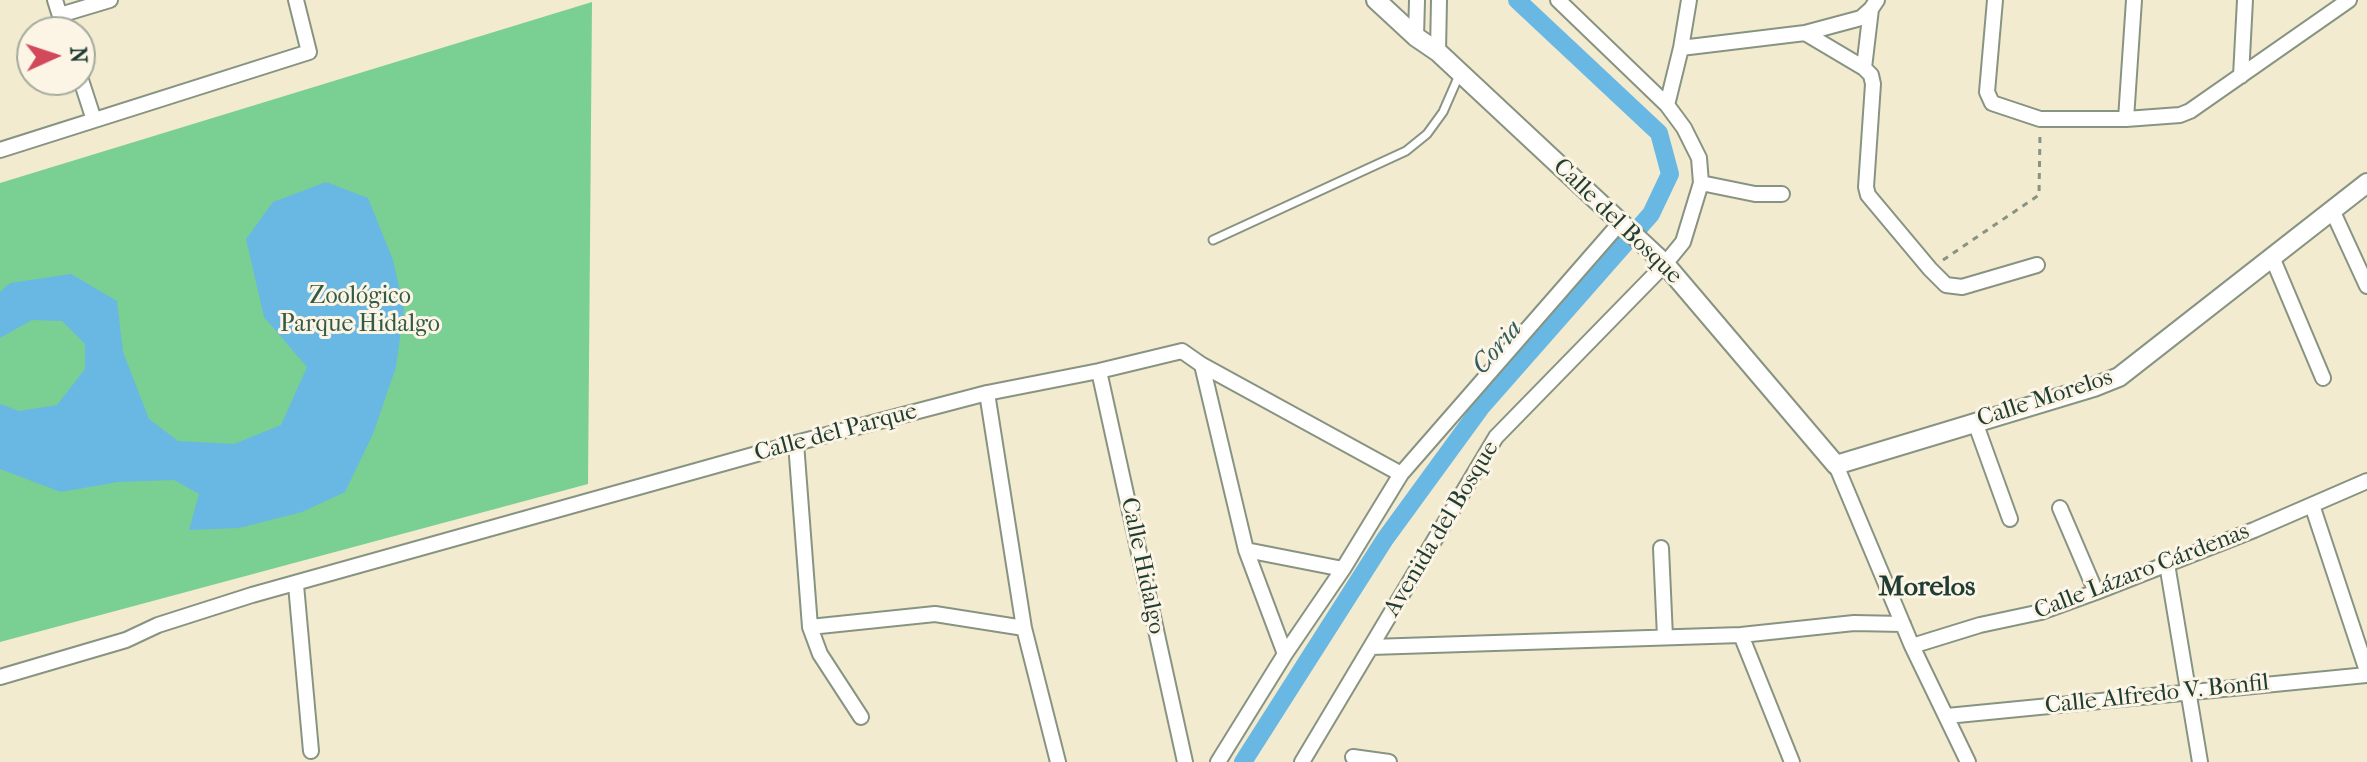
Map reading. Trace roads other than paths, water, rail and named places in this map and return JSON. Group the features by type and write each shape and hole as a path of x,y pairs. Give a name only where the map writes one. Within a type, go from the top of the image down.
{"street":[{"path":"55,0 60,15 110,0"},
{"path":"0,150 309,52 296,0"},
{"name":"Calle del Bosque","path":"1376,0 1416,37 1438,52 1665,264 1836,465"},
{"path":"1416,37 1417,0"},
{"path":"1438,52 1439,0"},
{"path":"1558,0 1667,105"},
{"path":"1667,105 1689,0"},
{"path":"1995,0 1987,92 1992,103 2040,119 2126,119 2180,115 2349,0"},
{"path":"2126,119 2134,0"},
{"path":"2241,76 2245,0"},
{"path":"1681,48 1805,33 1861,18 1874,4"},
{"path":"1864,68 1874,4"},
{"path":"1805,33 1871,75 1868,195 1930,269 1946,285 1962,287 2037,265"},
{"path":"86,96 94,120"},
{"name":"Avenida del Bosque","path":"1302,762 1496,437 1683,242 1701,183 1699,158 1684,128 1667,105"},
{"path":"1701,183 1755,194 1782,194"},
{"name":"Calle Morelos","path":"1836,465 2119,377 2367,183"},
{"path":"2332,210 2367,286"},
{"path":"1218,762 1401,474 1625,227"},
{"path":"2272,257 2323,378"},
{"name":"Calle del Parque","path":"0,677 126,640 158,625 252,595 796,443 987,393 1182,351 1202,365 1401,474"},
{"path":"1202,365 1246,550 1285,654"},
{"name":"Calle Hidalgo","path":"1099,371 1185,762"},
{"path":"987,393 1024,628 1058,762"},
{"path":"1975,422 2010,519"},
{"path":"796,443 810,627 820,654 861,717"},
{"path":"1836,465 1912,646 1968,762"},
{"name":"Calle Lázaro Cárdenas","path":"1912,646 1980,625 2041,612 2167,564 2367,481"},
{"path":"2312,505 2367,673"},
{"path":"2060,508 2096,592"},
{"path":"1661,548 1665,637"},
{"path":"1246,550 1343,569"},
{"path":"2167,564 2200,762"},
{"path":"296,585 311,751"},
{"path":"810,627 935,614 1024,628"},
{"path":"1371,647 1741,635 1854,623 1903,624"},
{"path":"1741,635 1792,762"},
{"name":"Calle Alfredo V. Bonfil","path":"1947,716 2367,673"},
{"path":"1353,757 1389,762"}],"lane":[{"path":"1213,240 1406,151 1427,134 1443,112 1460,73"}],"water":[{"path":"326,182 368,198 393,260 404,309 396,367 373,434 345,492 302,512 239,528 189,530 199,494 174,480 118,482 61,492 0,469 0,404 19,411 57,405 85,369 85,344 62,321 32,320 0,338 0,292 10,283 71,274 117,301 123,352 149,419 178,441 234,444 281,425 307,367 264,317 246,239 273,202"}],"waterway":[{"name":"Coria","path":"1243,762 1385,539 1482,406 1651,214 1670,174 1659,133 1517,0"}],"district":[{"name":"Morelos","path":"1927,588"}],"park label":[{"name":"Zoológico Parque Hidalgo","path":"360,311"}]}
